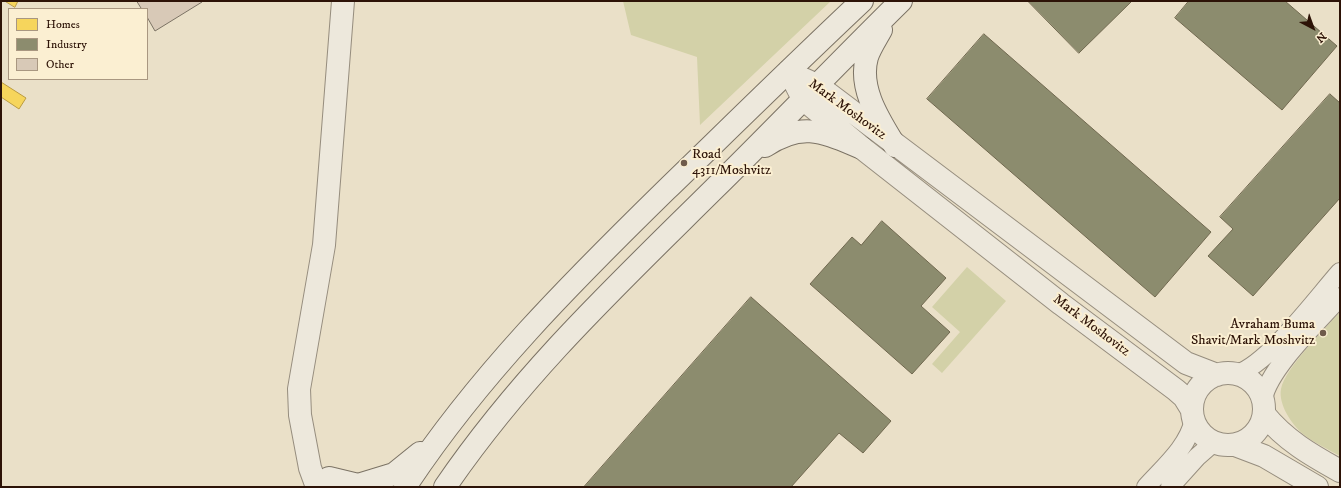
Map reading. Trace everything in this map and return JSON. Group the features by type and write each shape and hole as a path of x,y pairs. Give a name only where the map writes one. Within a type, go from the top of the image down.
{"street":[{"path":"343,1 324,245 299,389 300,415 304,437 329,484 358,485 394,474 437,440"},
{"path":"405,487 437,440 481,384 550,305 862,1"},
{"path":"445,487 510,400 563,340 748,156 897,4"},
{"path":"895,146 874,108 864,79 866,58 871,46 897,4"},
{"name":"Mark Moshovitz","path":"789,71 862,148 1061,304 1184,397 1200,432 1213,443"},
{"name":"Mark Moshovitz","path":"810,92 895,146 1044,255 1186,363 1250,380 1257,387 1264,407 1280,433 1288,440 1340,471"},
{"path":"748,156 783,135 796,131 820,132 862,148"},
{"path":"1146,487 1184,444 1192,428 1196,393 1203,384 1253,367 1272,349 1340,272"},
{"path":"1235,445 1251,438 1257,431 1264,407 1265,390 1270,380 1282,363 1340,298"},
{"path":"1170,487 1197,457 1213,443 1235,445 1264,456 1316,487"}],"shaded area":[{"path":"623,1 831,1 700,125 697,57 631,35"},
{"path":"967,267 1006,301 942,373 932,364 960,332 932,307"},
{"path":"1340,312 1340,456 1303,434 1290,420 1282,401 1281,389 1284,380 1297,360"}],"building: Homes":[{"path":"5,1 18,1 15,7"},
{"path":"1,82 26,98 19,109 1,97"}],"building: Industry":[{"path":"1028,1 1132,1 1079,53"},
{"path":"1189,1 1285,1 1337,46 1282,110 1175,18"},
{"path":"984,34 1211,232 1155,297 927,99"},
{"path":"1330,94 1340,103 1340,198 1253,296 1208,256 1233,229 1220,217"},
{"path":"882,221 946,278 921,306 950,332 912,374 810,284 852,237 861,245"},
{"path":"751,297 891,421 863,453 839,433 791,487 584,487"}],"building: Other":[{"path":"137,1 202,2 155,31 148,19 148,8 141,8"}],"place":[{"name":"Road 4311/Moshvitz","path":"684,163"},
{"name":"Avraham Buma Shavit/Mark Moshvitz","path":"1323,333"}]}
